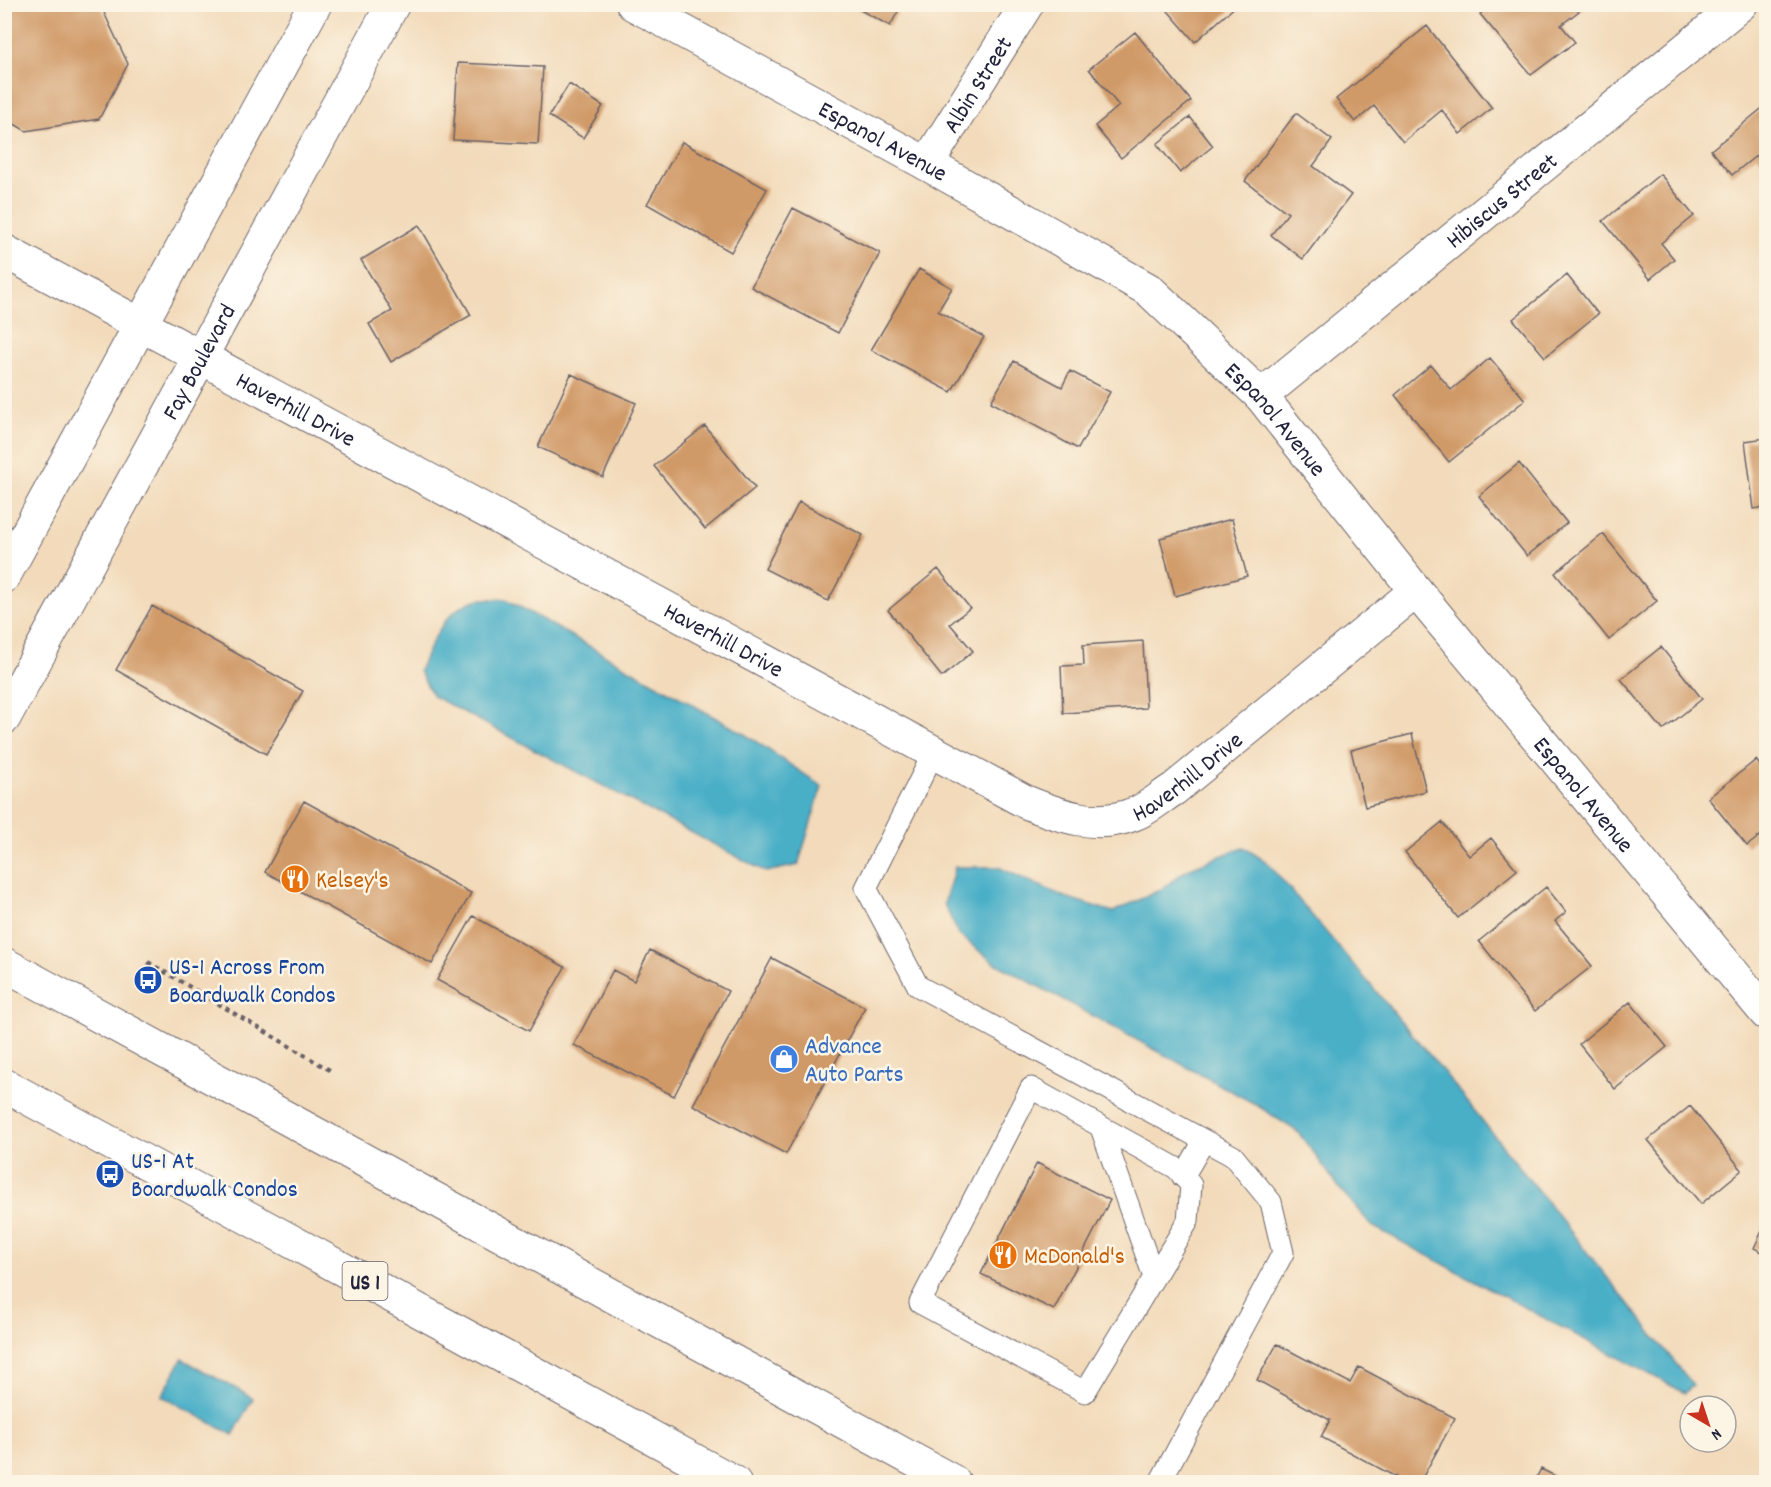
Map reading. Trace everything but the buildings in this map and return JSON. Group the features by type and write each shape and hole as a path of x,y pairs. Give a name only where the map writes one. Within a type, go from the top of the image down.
{"street":[{"path":"4,576 315,4"},
{"name":"Fay Boulevard","path":"4,718 204,356 393,4"},
{"name":"Espanol Avenue","path":"633,4 927,164 1149,290 1261,396 1416,591 1767,1013"},
{"name":"Albin Street","path":"927,164 1027,4"},
{"name":"Hibiscus Street","path":"1261,396 1741,4"},
{"name":"Haverhill Drive","path":"4,251 204,356 1026,802 1059,816 1099,822 1135,814 1174,789 1416,591"},
{"path":"4,964 954,1482"},
{"name":"US 1","path":"4,1085 734,1482"}],"lane":[{"path":"934,752 866,888 918,986 1233,1156 1271,1202 1283,1253 1160,1482"},
{"path":"1031,1089 1176,1168 1183,1176 1191,1185 1188,1221 1085,1392 920,1303 1031,1089"},
{"path":"1101,1128 1154,1277"},
{"path":"1183,1176 1204,1141"}],"path":[{"path":"148,962 333,1072"}],"water":[{"path":"480,599 506,599 746,735 822,786 798,865 766,872 433,696 419,671 440,628 447,619 466,604"},
{"path":"1243,847 1267,862 1438,1065 1693,1385 1685,1393 1372,1226 1341,1190 1298,1132 1255,1104 995,963 959,935 944,904 955,867 998,867 1065,897 1113,912 1160,890 1188,869"},
{"path":"182,1359 253,1398 233,1435 162,1396"}],"place":[{"name":"Kelsey's","path":"295,879"},
{"name":"US-1 Across From Boardwalk Condos","path":"148,980"},
{"name":"Advance Auto Parts","path":"784,1059"},
{"name":"US-1 At Boardwalk Condos","path":"110,1174"},
{"name":"McDonald's","path":"1003,1255"}]}
